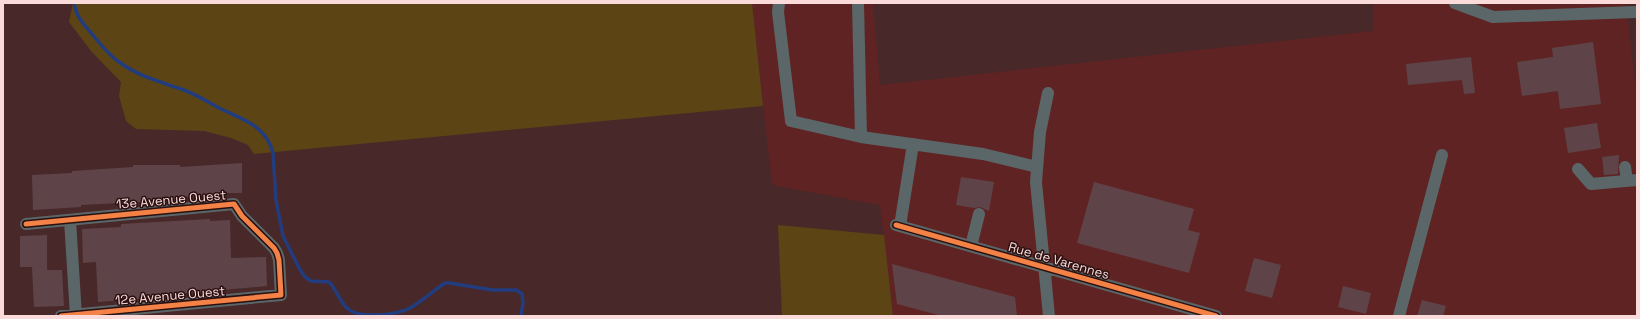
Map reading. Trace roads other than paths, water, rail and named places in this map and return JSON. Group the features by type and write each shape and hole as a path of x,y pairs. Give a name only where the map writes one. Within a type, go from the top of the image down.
{"street":[{"path":"779,3 778,12 791,122 861,137 983,154 1037,167"},
{"path":"858,3 861,137"},
{"path":"1455,3 1493,17 1636,12"},
{"path":"1048,93 1043,112 1036,182 1049,316"},
{"name":"Rue de Varennes","path":"913,144 898,225 1216,316"},
{"path":"1399,316 1442,155"},
{"path":"1578,169 1591,184 1632,180 1625,167"},
{"name":"13e Avenue Ouest","path":"26,224 234,204 242,216 274,248 277,253 279,260 281,295"},
{"path":"971,246 979,214"},
{"path":"70,220 76,315"},
{"name":"12e Avenue Ouest","path":"61,316 281,295"}],"waterway":[{"path":"74,3 76,12 83,23 105,49 126,67 141,75 195,95 259,129 270,143 273,153 276,200 283,236 305,277 311,281 329,282 342,303 348,309 354,312 369,315 396,313 410,308 445,283 449,283 493,290 516,290 522,294 523,303 521,316"}]}
